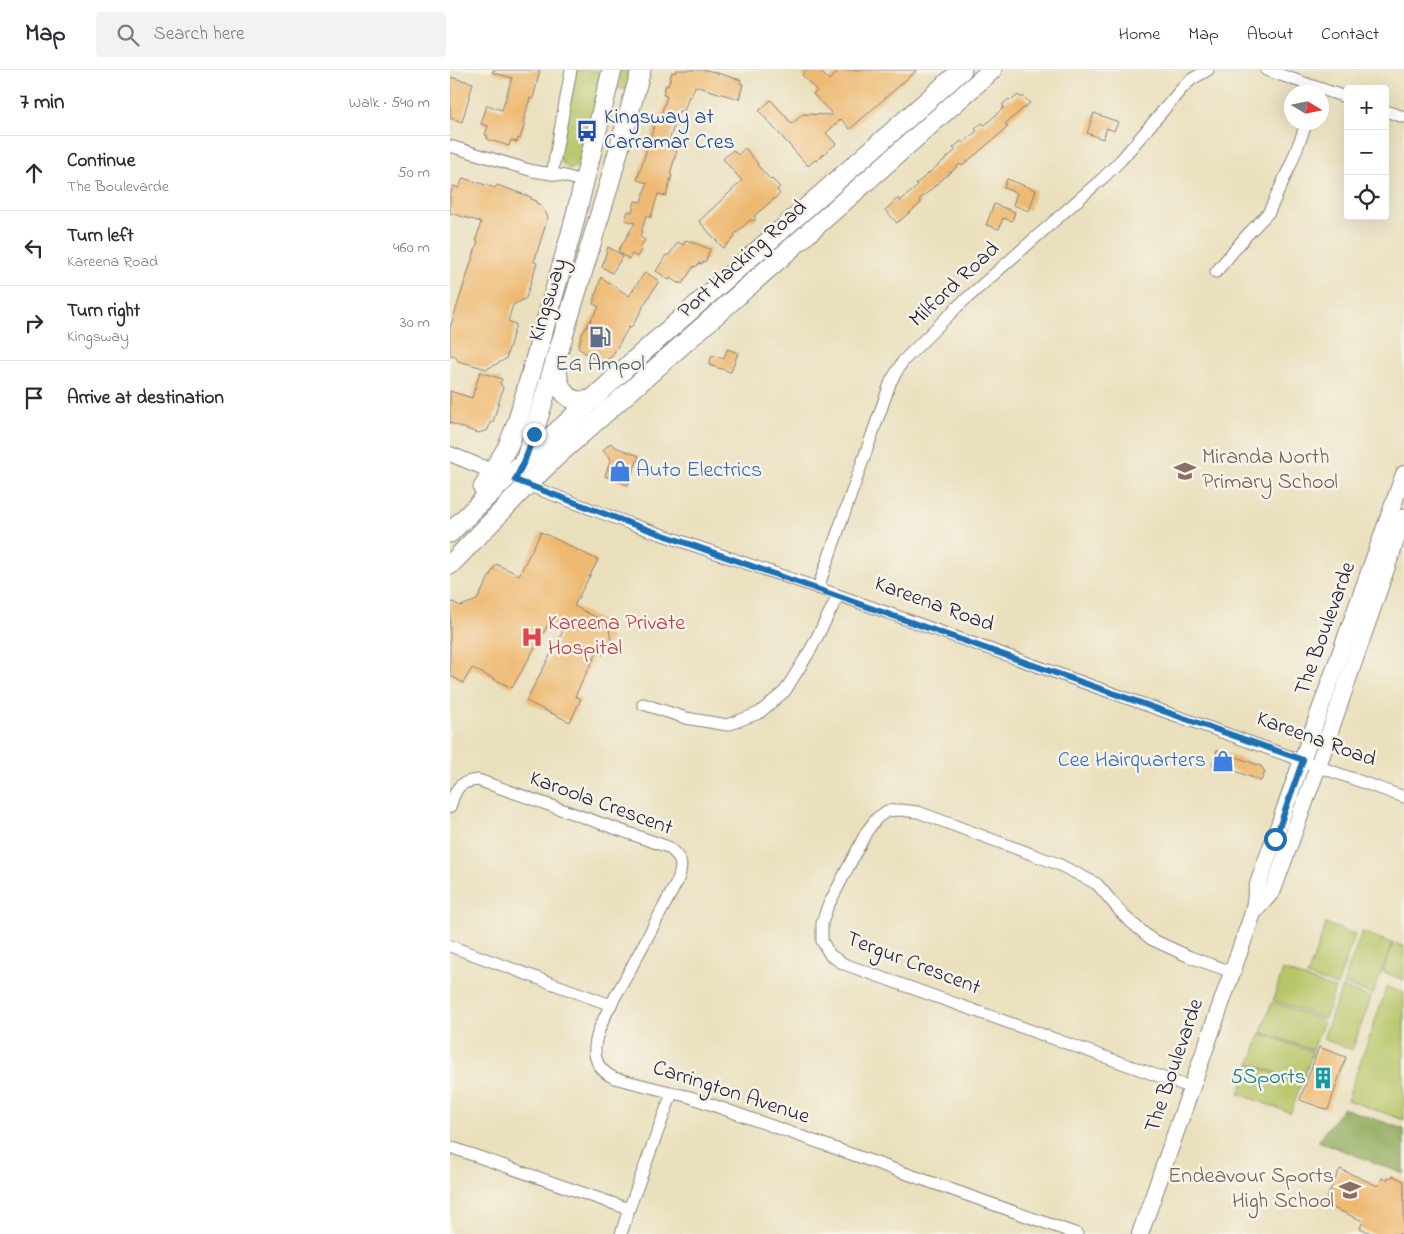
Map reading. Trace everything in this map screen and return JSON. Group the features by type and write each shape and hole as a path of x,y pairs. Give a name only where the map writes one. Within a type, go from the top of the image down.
{"main road":[{"name":"Kingsway","path":"450,564 480,533 501,504 510,479 508,446 517,423 560,275 612,70"},
{"name":"Kingsway","path":"525,460 608,188 641,70"},
{"name":"Port Hacking Road","path":"510,479 525,460 632,362 962,70"},
{"name":"Port Hacking Road","path":"510,479 558,455 992,70"},
{"path":"584,182 608,188"},
{"path":"558,352 557,377 564,393 570,398 580,401 594,398"},
{"name":"The Boulevarde","path":"1140,1234 1253,914 1273,890 1310,763 1400,520 1404,474"},
{"name":"Kingsway","path":"451,532 510,479"}],"street":[{"path":"552,174 571,70"},
{"name":"Milford Road","path":"818,588 891,382 903,361 957,307 1104,177 1121,160 1184,86 1208,70"},
{"path":"1266,70 1305,85"},
{"path":"1329,93 1344,97"},
{"path":"1389,112 1404,117"},
{"path":"1216,272 1269,212 1304,130"},
{"path":"450,146 533,171 584,182"},
{"name":"Kareena Road","path":"450,454 510,479 632,524 1404,796"},
{"path":"643,704 686,718 727,725 759,713 785,691 811,648 838,596"},
{"name":"Karoola Crescent","path":"450,807 457,788 466,781 478,780 668,847 676,854 681,863 681,872 677,882 611,1004"},
{"name":"Tergur Crescent","path":"1192,1088 844,964 830,955 822,942 822,924 827,908 867,831 877,818 887,811 918,812 1058,864 1098,884 1125,917 1151,939 1190,957 1232,972"},
{"path":"450,946 611,1004"},
{"name":"Carrington Avenue","path":"611,1004 598,1034 595,1054 598,1065 606,1074 614,1078 690,1097 1077,1234"},
{"path":"621,1234 672,1093"},
{"path":"450,1147 629,1209"}],"green space":[{"path":"571,70 637,70 627,90 609,86 579,165 568,168 563,164 556,150"},
{"path":"1326,924 1355,934 1337,986 1307,976"},
{"path":"1362,932 1392,943 1373,995 1343,984"},
{"path":"1393,943 1404,946 1404,980 1383,972"},
{"path":"1283,970 1335,989 1325,1019 1273,1000"},
{"path":"1342,987 1371,998 1352,1050 1323,1039"},
{"path":"1387,987 1404,993 1404,1120 1347,1100"},
{"path":"1272,1002 1324,1021 1313,1050 1261,1032"},
{"path":"1261,1033 1313,1052 1302,1082 1250,1063"},
{"path":"1250,1064 1301,1083 1291,1113 1239,1094"},
{"path":"1343,1108 1404,1129 1404,1174 1318,1141"}],"building":[{"path":"493,70 540,70 533,99 530,98 520,139 518,138 517,142 511,140 509,146 487,139 488,136 485,135 488,126 481,124 487,105 502,110 512,78 492,72"},
{"path":"676,70 707,70 741,80 740,83 743,84 739,99 695,86 684,111 679,111 668,144 678,147 666,196 658,194 651,217 646,216 640,237 645,240 640,247 642,249 637,257 632,254 629,259 618,251 635,223 625,220 628,211 632,212 635,201 641,202 647,183 637,180 658,114 661,115 667,96 663,95 666,85 668,86 672,72 675,73"},
{"path":"807,70 819,70 829,80 840,70 917,70 850,129 841,119 826,133 836,144 808,166 759,111 771,100 792,124 803,114 833,115 813,94 817,91 802,75"},
{"path":"450,77 473,83 462,122 450,118"},
{"path":"1018,95 1021,98 1023,96 1030,103 1005,124 1008,127 962,166 960,164 919,200 921,203 897,223 885,210 898,198 900,201 918,186 916,184 956,150 953,148 961,141 963,143 977,131 975,129 982,123 985,125 1004,107 1002,105 1009,99 1011,101"},
{"path":"1094,113 1118,122 1114,131 1107,128 1103,139 1087,133"},
{"path":"745,148 757,165 780,187 777,190 780,194 755,215 755,221 750,220 723,248 699,221 742,181 723,159 733,150 738,155"},
{"path":"463,178 495,188 497,185 531,197 531,199 537,201 536,203 541,205 548,217 534,262 537,263 526,298 513,305 508,321 516,324 506,359 487,369 458,361 455,356 450,355 450,328 478,241 476,240 481,222 450,213 450,196 453,186 459,188"},
{"path":"1007,179 1036,190 1029,211 1013,205 1017,193 1004,188"},
{"path":"994,204 1015,212 1012,221 1003,218 999,229 986,225"},
{"path":"686,240 710,249 706,261 702,264 699,263 696,267 694,266 682,284 679,282 679,284 656,271 666,255 669,255 678,242 683,245"},
{"path":"608,247 623,256 612,273 602,267"},
{"path":"645,272 659,281 612,356 601,364 578,348 582,334 599,307 593,304 601,277 629,296"},
{"path":"727,349 738,353 731,372 709,365 712,355 724,359"},
{"path":"480,372 502,379 500,383 503,388 493,422 490,423 488,430 478,433 450,423 450,391 472,398"},
{"name":"Auto Electrics","path":"611,443 615,447 639,456 628,485 605,476 611,459 603,450"},
{"path":"541,532 598,560 574,606 603,621 600,625 609,630 611,640 603,655 597,652 575,696 581,699 570,722 526,701 563,631 549,623 512,688 472,668 463,683 450,675 450,601 461,606 477,600 496,564 519,575"},
{"path":"1217,750 1261,766 1265,772 1261,781 1230,769 1229,772 1212,765"},
{"name":"5Sports","path":"1319,1047 1346,1057 1328,1110 1300,1100"},
{"path":"1340,1169 1378,1186 1382,1178 1387,1180 1388,1177 1391,1178 1393,1176 1404,1181 1404,1234 1373,1234 1360,1228 1363,1221 1324,1204"}],"place":[{"name":"Kingsway at Carramar Cres","path":"587,131"},
{"name":"EG Ampol","path":"600,337"},
{"name":"Auto Electrics","path":"620,471"},
{"name":"Miranda North Primary School","path":"1185,471"},
{"name":"Kareena Private Hospital","path":"532,637"},
{"name":"Cee Hairquarters","path":"1223,761"},
{"name":"5Sports","path":"1323,1078"},
{"name":"Endeavour Sports High School","path":"1350,1190"}],"route":[{"path":"534,434 525,460 515,480 548,494 1303,760 1275,839"}]}
